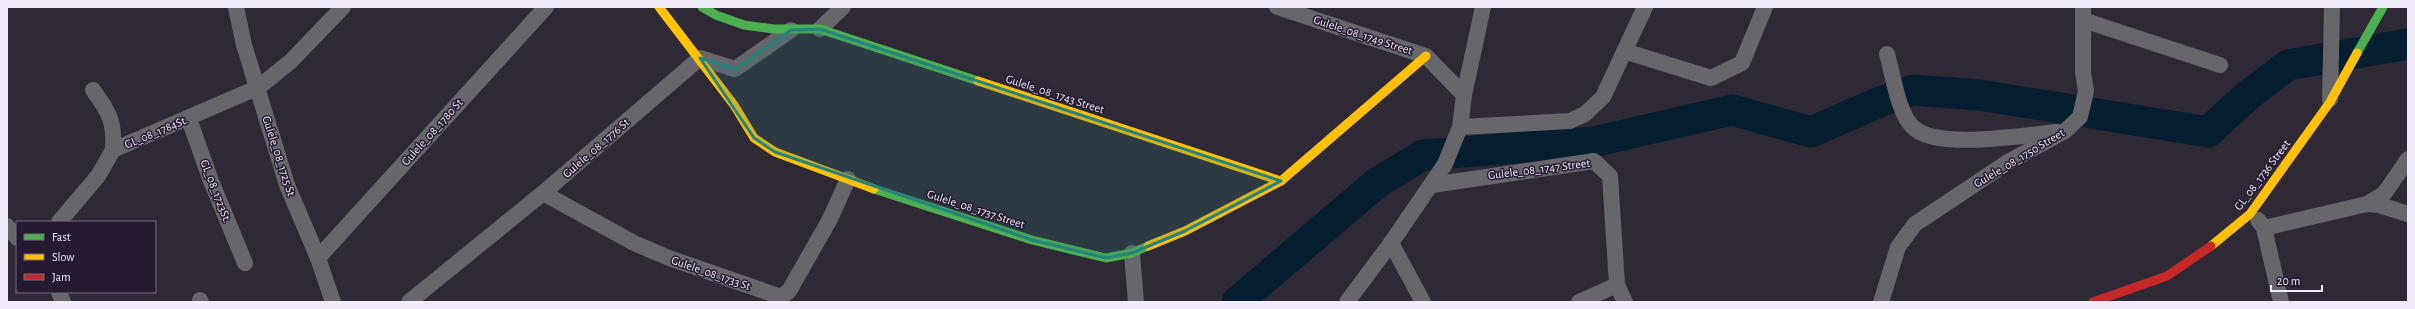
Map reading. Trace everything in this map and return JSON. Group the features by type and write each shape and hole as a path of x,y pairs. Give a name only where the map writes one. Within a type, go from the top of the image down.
{"street":[{"name":"GL_08_1784St.","path":"60,221 98,176 113,150 259,88 291,61 343,7"},
{"name":"Gulele_08_1780 St","path":"318,258 546,7"},
{"name":"Gulele_08_1737 Street","path":"659,7 700,58 734,105 754,138 775,152 848,179 1032,240 1106,258 1132,253 1185,231 1281,181 1426,56"},
{"path":"702,7 716,17 745,26 769,30 820,29 843,7"},
{"name":"Gulele_08_1749 Street","path":"1277,7 1294,10 1426,56"},
{"path":"1347,302 1391,243 1446,164 1460,127 1464,95 1483,7"},
{"path":"1460,127 1570,121 1585,114 1603,97 1645,7"},
{"path":"1624,51 1711,78 1742,63 1764,7"},
{"path":"2330,102 2332,7"},
{"name":"GL_08_1736 Street","path":"2093,302 2167,276 2201,254 2250,214 2330,102 2383,7"},
{"name":"Gulele_08_1725 St","path":"238,8 244,45 259,88 287,185 318,258 333,302"},
{"path":"2083,13 2220,65"},
{"name":"Gulele_08_1750 Street","path":"1881,302 1898,247 1915,224 2008,162 2065,131 2080,117 2086,91 2083,72 2083,13"},
{"name":"Gulele_08_1743 Street","path":"820,29 1281,181"},
{"path":"700,58 735,69 791,30"},
{"path":"1887,54 1903,111 1913,128 1928,137 1954,141 2065,131"},
{"path":"1426,56 1464,95"},
{"name":"Gulele_08_1776 St","path":"409,302 543,193 700,58"},
{"path":"93,90 109,113 114,131 113,150"},
{"name":"GL_08_1723St.","path":"189,119 211,181 245,263"},
{"path":"2264,228 2367,204 2384,194 2408,159"},
{"name":"Gulele_08_1747 Street","path":"1432,185 1594,161 1610,176 1617,285 1625,302"},
{"name":"Gulele_08_1733 St","path":"543,193 634,243 669,258 781,297 789,291 830,219 848,179"},
{"path":"2367,204 2379,205 2408,214"},
{"path":"2250,214 2259,221 2264,228 2281,302"},
{"path":"7,226 16,237"},
{"path":"1391,243 1423,302"},
{"path":"1132,253 1136,302"},
{"path":"1579,302 1617,285"}],"highlighted area":[{"path":"820,29 1281,181 1185,231 1132,253 1106,258 1032,240 775,152 754,138 700,58 735,69 791,30"}],"waterway":[{"path":"1237,302 1377,183 1423,155 1593,142 1732,110 1811,132 1880,102 1913,90 1979,95 2208,132 2246,97 2288,65 2408,44"}],"traffic: fast":[{"path":"702,7 716,15 744,25 774,29 820,29 978,81"},
{"path":"2357,53 2383,7"},
{"path":"874,189 1032,240 1106,258 1132,253 1148,246"}],"traffic: slow":[{"path":"659,7 734,105 754,138 775,152 874,189"},
{"path":"2211,246 2250,214 2330,102 2357,53"},
{"path":"1148,246 1185,231 1281,181 1426,56"},
{"path":"978,81 1281,181"}],"traffic: jam":[{"path":"2093,302 2167,276 2211,246"}]}
